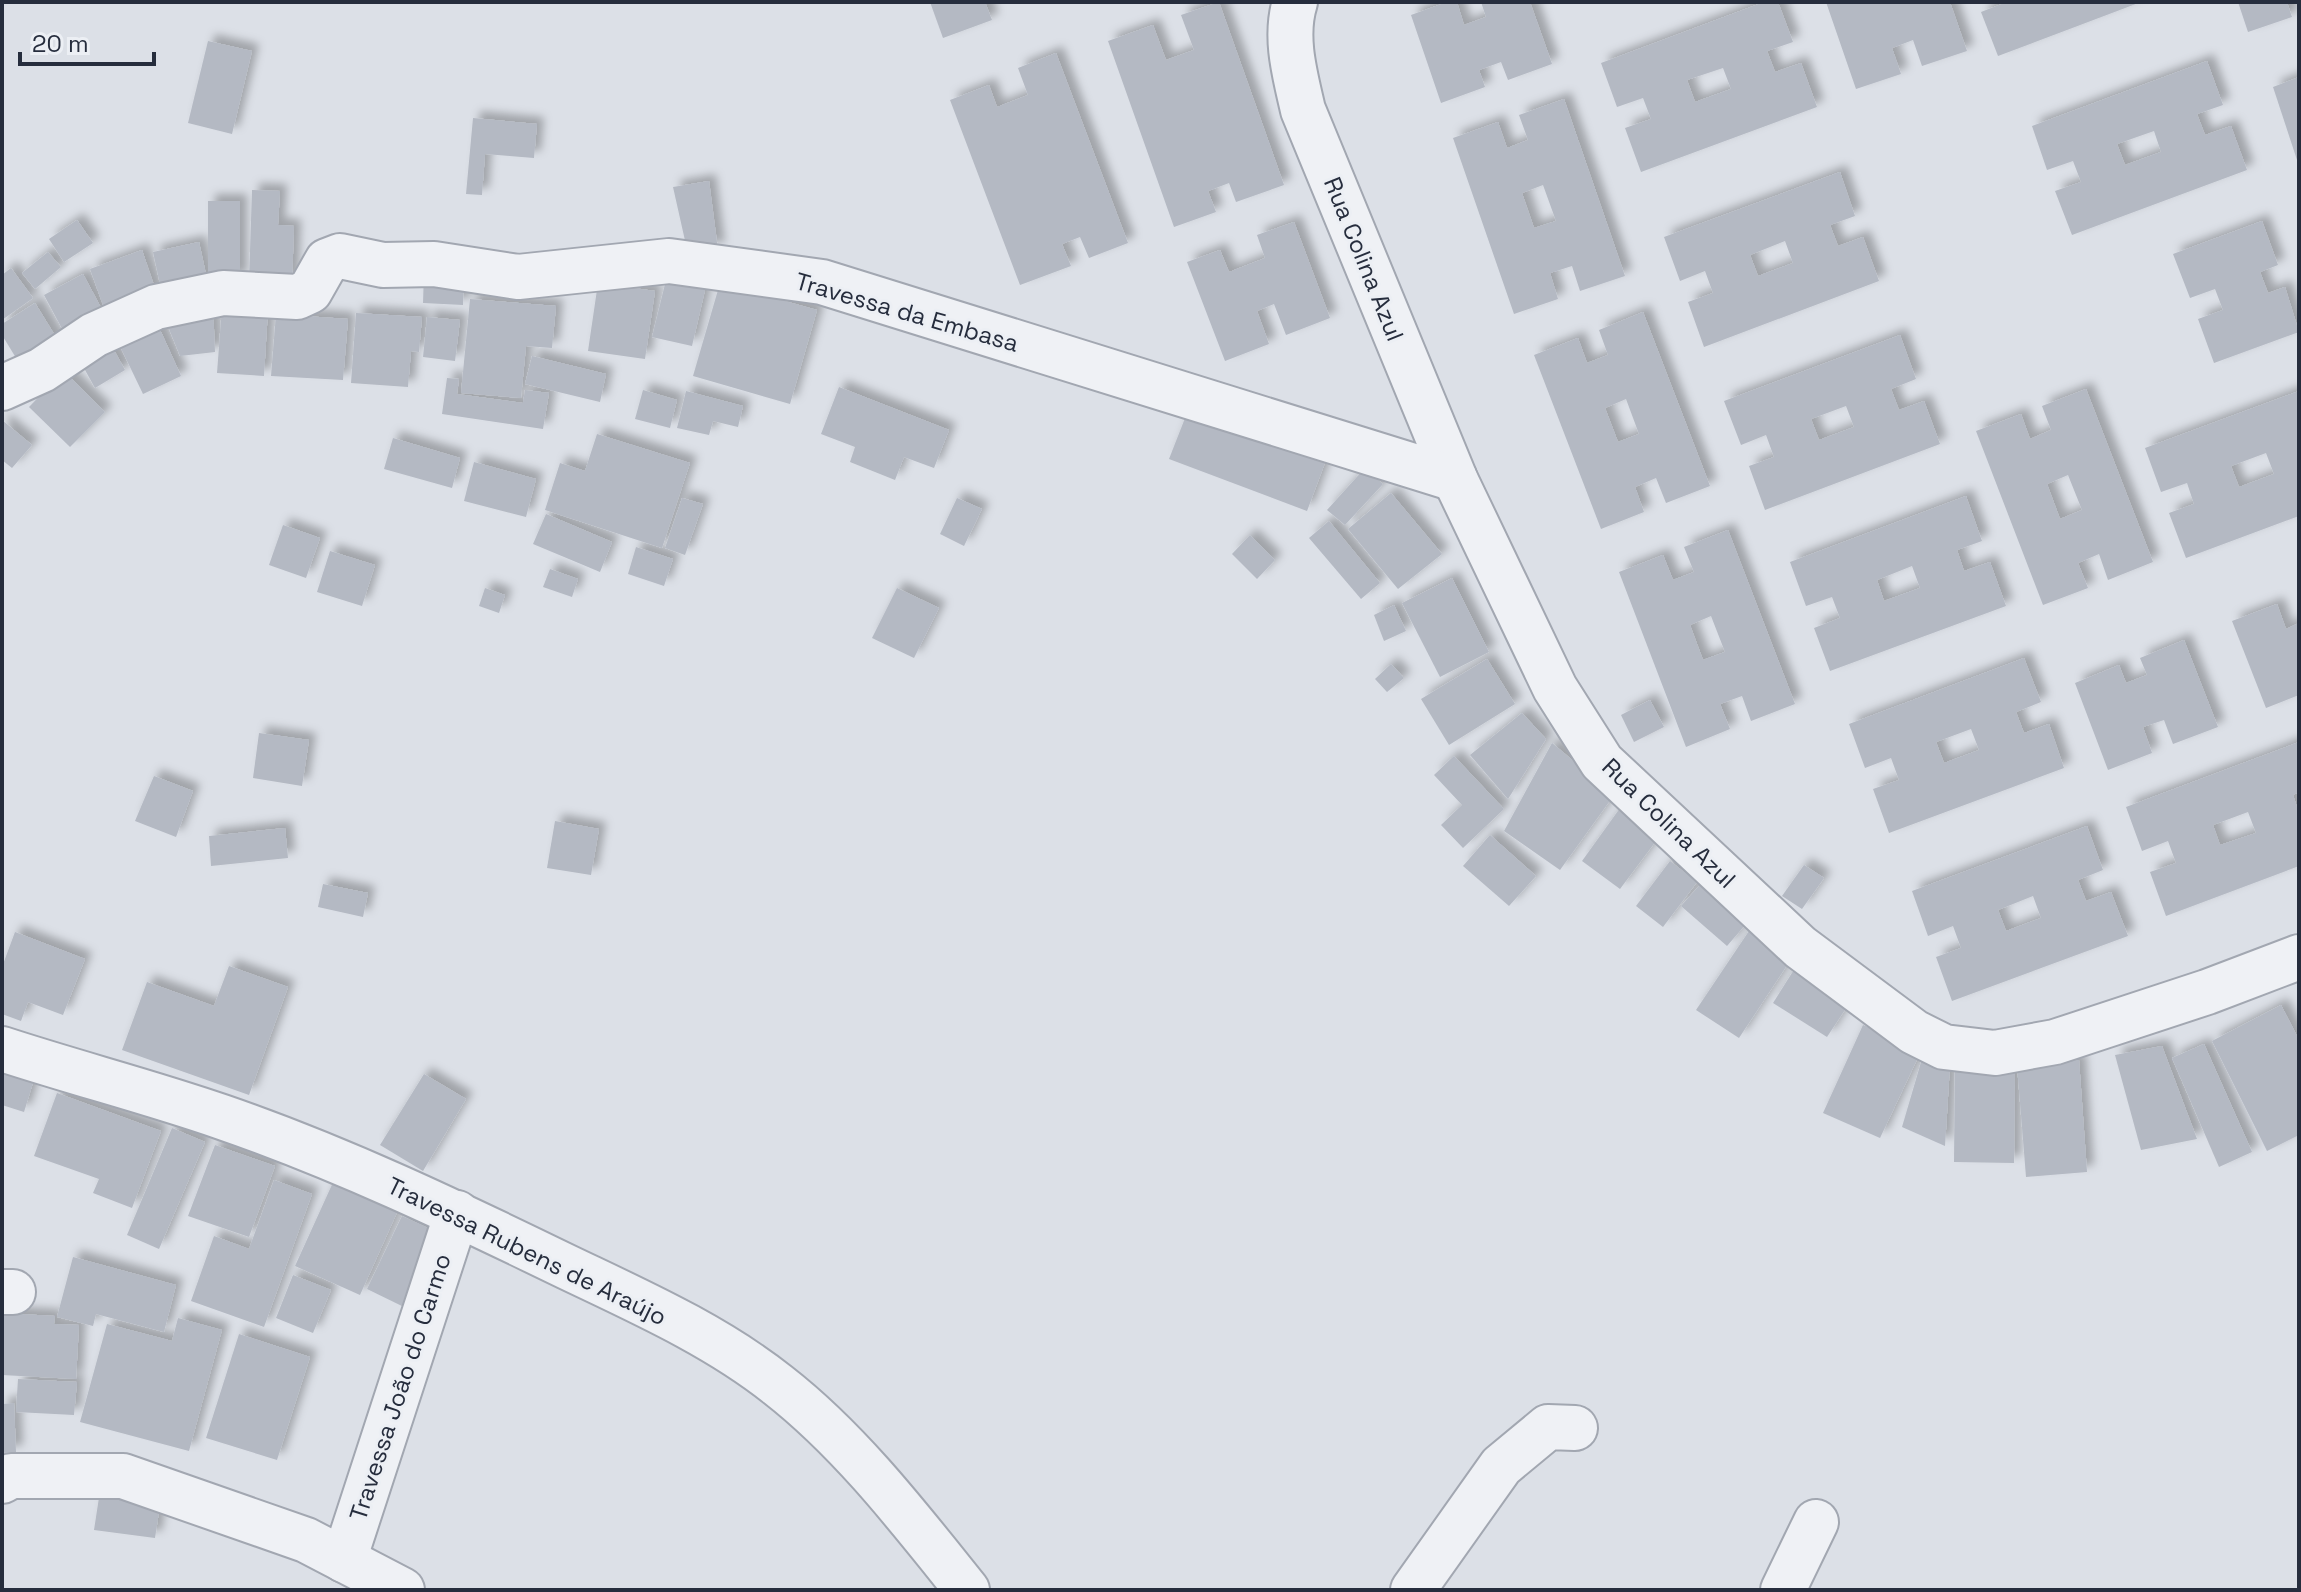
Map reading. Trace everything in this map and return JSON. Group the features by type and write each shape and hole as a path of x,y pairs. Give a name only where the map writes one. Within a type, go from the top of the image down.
{"street":[{"name":"Rua Colina Azul","path":"1295,2 1291,16 1291,59 1303,110 1455,479 1555,688 1602,762 1800,947 1914,1032 1944,1047 1995,1053 2055,1042 2207,992 2299,957"},
{"name":"Travessa da Embasa","path":"2,388 42,370 94,335 156,307 223,293 297,297 310,291 327,261 340,256 383,265 434,264 518,277 669,261 822,282 1455,479"},
{"name":"Travessa Rubens de Araújo","path":"2,1049 221,1116 340,1162 457,1213 628,1296 719,1345 779,1385 845,1448 956,1577"},
{"name":"Travessa João do Carmo","path":"344,1560 457,1213"},
{"path":"1413,1590 1501,1466 1548,1427 1575,1428"},
{"path":"2,1481 11,1476 123,1476 228,1510 306,1540 402,1590"},
{"path":"1783,1590 1816,1522"},
{"path":"956,1577 1003,1590"}],"building":[{"path":"930,2 985,2 992,20 943,38"},
{"path":"1219,2 1284,185 1236,202 1229,183 1208,191 1216,212 1174,227 1108,41 1153,25 1166,60 1194,50 1181,15"},
{"path":"1447,2 1457,2 1464,25 1486,17 1481,2 1530,2 1552,64 1508,80 1501,62 1479,70 1485,87 1441,103 1411,15"},
{"path":"1764,2 1778,2 1793,42 1767,51 1775,72 1801,63 1817,107 1641,172 1625,128 1651,119 1643,98 1617,107 1601,63","holes":["1723,68 1731,89 1695,102 1687,80"]},
{"path":"1826,2 1950,2 1967,51 1922,66 1913,40 1892,48 1901,74 1856,89"},
{"path":"2007,2 2141,2 1998,56 1981,12"},
{"path":"2238,2 2287,2 2292,17 2248,32"},
{"path":"208,41 252,51 232,134 188,123"},
{"path":"1056,53 1128,243 1089,258 1080,237 1062,244 1071,266 1020,285 950,100 989,85 997,107 1028,95 1018,68"},
{"path":"2207,61 2223,105 2197,114 2205,135 2231,126 2247,170 2072,235 2055,191 2081,182 2073,161 2047,170 2032,126","holes":["2154,131 2161,152 2125,165 2117,144"]},
{"path":"2299,77 2299,163 2298,163 2273,87"},
{"path":"1564,99 1625,276 1580,291 1572,266 1550,273 1558,299 1514,314 1453,138 1498,122 1507,148 1528,140 1519,115","holes":["1543,185 1556,221 1534,228 1522,193"]},
{"path":"473,118 537,124 534,158 485,154 482,195 466,194"},
{"path":"1840,172 1855,216 1830,225 1838,246 1863,237 1879,281 1704,347 1688,302 1713,293 1705,271 1680,281 1664,237","holes":["1785,241 1793,263 1758,276 1750,255"]},
{"path":"709,181 718,250 686,245 673,187"},
{"path":"252,190 280,191 278,225 294,226 292,284 249,282"},
{"path":"208,201 240,201 240,280 208,280"},
{"path":"77,220 93,243 64,262 49,239"},
{"path":"2262,221 2278,265 2260,272 2268,293 2285,287 2299,332 2214,363 2198,319 2223,310 2215,289 2190,298 2173,254"},
{"path":"1294,222 1330,318 1286,335 1274,304 1257,311 1269,344 1225,361 1187,262 1220,250 1229,272 1265,258 1257,235"},
{"path":"199,242 209,288 163,298 153,252"},
{"path":"142,250 159,300 108,319 90,269"},
{"path":"48,252 61,267 35,289 22,273"},
{"path":"11,268 33,298 2,320 2,275"},
{"path":"424,273 464,275 463,305 423,303"},
{"path":"83,274 106,317 67,338 44,295"},
{"path":"666,280 705,290 692,346 652,337"},
{"path":"598,283 655,291 645,359 588,351"},
{"path":"720,283 817,310 790,404 693,376"},
{"path":"470,299 556,306 552,348 526,346 521,398 461,393"},
{"path":"35,303 62,347 24,371 2,335 2,324"},
{"path":"213,306 215,352 180,356 167,324"},
{"path":"222,307 268,309 264,376 217,373"},
{"path":"1643,312 1710,486 1666,503 1656,478 1635,487 1644,512 1601,529 1534,355 1578,338 1587,363 1608,355 1599,330","holes":["1626,399 1639,434 1618,442 1605,408"]},
{"path":"356,313 422,317 419,352 411,351 408,387 351,383"},
{"path":"276,314 348,319 343,380 271,376"},
{"path":"427,317 460,320 455,361 423,357"},
{"path":"157,323 181,376 143,394 118,342"},
{"path":"1900,335 1916,379 1891,389 1899,410 1924,401 1940,444 1765,510 1749,466 1774,457 1766,435 1741,445 1724,401","holes":["1846,406 1854,427 1819,440 1811,419"]},
{"path":"110,343 125,370 95,388 80,361"},
{"path":"532,356 606,374 600,402 525,384"},
{"path":"64,371 105,412 70,447 29,407"},
{"path":"447,378 459,379 457,394 523,403 525,390 549,393 543,429 442,414"},
{"path":"839,387 949,430 934,468 904,457 895,480 850,462 855,447 821,434"},
{"path":"2086,389 2153,562 2108,580 2099,554 2078,563 2088,588 2043,605 1976,431 2021,414 2030,439 2051,430 2042,406","holes":["2068,475 2082,510 2060,519 2047,484"]},
{"path":"643,390 677,400 670,428 635,419"},
{"path":"686,391 743,406 738,427 713,421 709,435 677,428"},
{"path":"2299,391 2299,516 2186,558 2169,513 2194,504 2187,483 2161,492 2145,448","holes":["2266,453 2274,474 2239,487 2231,466"]},
{"path":"1189,408 1326,460 1307,511 1169,459"},
{"path":"2,420 32,445 12,468 2,460"},
{"path":"597,434 690,463 662,548 545,510 560,463 585,471"},
{"path":"393,438 460,458 452,488 384,469"},
{"path":"474,462 536,479 526,517 464,501"},
{"path":"1365,468 1383,484 1345,525 1327,510"},
{"path":"1391,493 1442,554 1398,589 1348,529"},
{"path":"1966,496 1982,541 1957,550 1964,571 1990,562 2006,606 1830,671 1814,628 1840,618 1832,597 1806,606 1790,562","holes":["1912,566 1920,588 1884,601 1877,580"]},
{"path":"682,498 703,504 685,555 665,548"},
{"path":"957,498 982,509 964,546 940,534"},
{"path":"546,514 612,542 600,572 533,544"},
{"path":"1329,521 1380,583 1361,599 1309,538"},
{"path":"283,525 320,538 306,578 269,565"},
{"path":"1728,530 1795,704 1751,721 1742,696 1720,704 1730,729 1686,747 1619,572 1663,555 1673,580 1694,572 1684,547","holes":["1711,616 1725,652 1703,660 1690,625"]},
{"path":"1250,535 1275,560 1257,579 1232,554"},
{"path":"636,547 673,559 664,586 628,574"},
{"path":"330,551 375,565 362,606 317,592"},
{"path":"550,569 578,579 572,597 543,587"},
{"path":"1452,578 1489,652 1440,677 1402,603"},
{"path":"485,588 505,595 499,613 479,606"},
{"path":"897,588 939,608 914,658 872,638"},
{"path":"2277,604 2286,629 2299,623 2299,695 2266,708 2232,621"},
{"path":"1394,605 1406,631 1384,641 1374,615"},
{"path":"2184,640 2218,727 2173,744 2164,720 2143,727 2152,753 2108,770 2075,683 2119,665 2126,683 2147,675 2140,658"},
{"path":"2024,658 2041,702 2016,712 2024,733 2049,724 2064,768 1889,833 1873,789 1899,780 1891,758 1865,768 1849,724","holes":["1971,729 1979,750 1944,763 1936,742"]},
{"path":"1487,659 1515,704 1449,745 1421,699"},
{"path":"1391,664 1404,678 1387,692 1375,679"},
{"path":"1650,700 1664,727 1634,742 1621,715"},
{"path":"1522,713 1546,739 1508,799 1470,755"},
{"path":"259,733 309,740 302,786 253,778"},
{"path":"2299,742 2299,792 2293,795 2299,813 2299,866 2166,916 2150,872 2176,863 2168,841 2142,851 2126,807","holes":["2248,812 2256,833 2220,845 2213,825"]},
{"path":"1552,743 1614,795 1560,870 1504,831"},
{"path":"1454,756 1504,809 1463,848 1441,825 1462,805 1434,775"},
{"path":"154,776 193,791 176,837 135,821"},
{"path":"1623,804 1662,833 1620,889 1582,861"},
{"path":"555,821 599,829 591,875 547,868"},
{"path":"2087,826 2103,870 2078,880 2086,901 2111,892 2128,936 1952,1001 1936,957 1961,948 1953,926 1928,936 1912,891","holes":["2033,896 2041,918 2006,931 1998,910"]},
{"path":"285,828 288,858 211,866 209,836"},
{"path":"1490,835 1536,876 1509,906 1463,866"},
{"path":"1670,861 1697,882 1663,927 1636,906"},
{"path":"1804,865 1824,878 1802,909 1782,896"},
{"path":"1707,877 1752,917 1727,946 1681,906"},
{"path":"323,884 368,893 363,917 318,907"},
{"path":"1753,925 1795,953 1739,1038 1696,1010"},
{"path":"15,932 85,959 63,1015 28,1002 21,1021 2,1014 2,967"},
{"path":"1797,965 1852,999 1827,1037 1773,1003"},
{"path":"229,966 288,987 249,1095 122,1050 147,982 214,1006"},
{"path":"2281,1005 2299,1040 2299,1135 2267,1151 2212,1041"},
{"path":"1863,1025 1921,1051 1880,1138 1823,1113"},
{"path":"2204,1044 2252,1152 2219,1167 2172,1058"},
{"path":"2162,1046 2197,1139 2141,1150 2115,1055"},
{"path":"1924,1052 1950,1065 1945,1146 1902,1127"},
{"path":"2079,1060 2087,1172 2026,1177 2017,1065"},
{"path":"2,1062 36,1073 24,1112 2,1105"},
{"path":"1955,1064 2015,1064 2014,1163 1954,1162"},
{"path":"424,1074 466,1099 423,1171 380,1145"},
{"path":"57,1093 161,1131 132,1208 93,1193 99,1179 34,1156"},
{"path":"172,1128 205,1142 159,1249 127,1235"},
{"path":"215,1145 275,1166 249,1237 188,1216"},
{"path":"335,1178 399,1208 360,1295 295,1266"},
{"path":"274,1180 312,1194 264,1327 191,1301 214,1236 249,1249"},
{"path":"402,1216 439,1233 404,1307 367,1289"},
{"path":"73,1257 176,1285 164,1332 96,1314 93,1326 57,1317"},
{"path":"293,1275 331,1290 313,1333 276,1318"},
{"path":"2,1313 55,1316 54,1324 79,1325 76,1379 2,1375"},
{"path":"178,1318 222,1330 189,1451 80,1422 107,1324 172,1341"},
{"path":"239,1334 310,1357 277,1460 206,1438"},
{"path":"18,1379 77,1382 74,1415 16,1412"},
{"path":"14,1403 16,1452 2,1453 2,1404"},
{"path":"100,1491 160,1505 155,1538 94,1530"}]}
